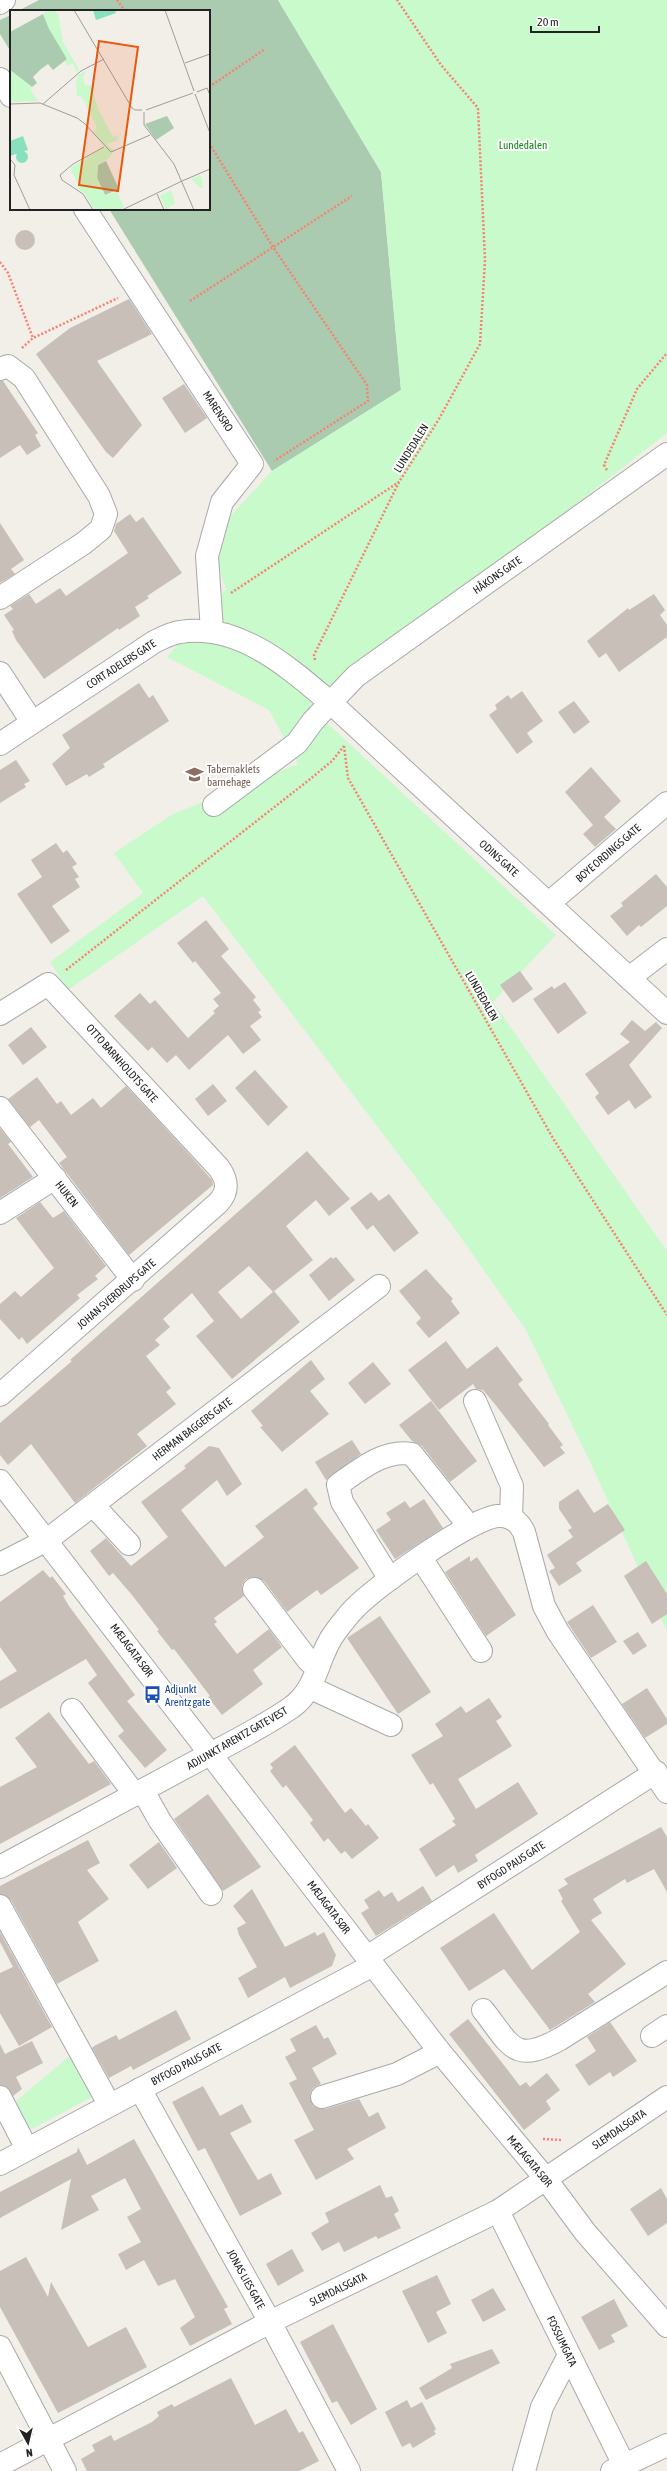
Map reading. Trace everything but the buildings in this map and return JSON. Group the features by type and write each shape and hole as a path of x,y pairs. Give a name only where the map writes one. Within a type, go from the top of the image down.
{"street":[{"path":"0,3 4,0"},
{"path":"0,79 10,94"},
{"name":"MARENSRO","path":"86,210 252,464"},
{"path":"0,598 84,543 101,529 106,514 99,496 24,378 4,368"},
{"name":"HÅKONS GATE","path":"214,805 297,743 313,721 356,676 667,454"},
{"path":"212,631 207,556 222,502 252,464"},
{"name":"CORT ADELERS GATE","path":"0,744 154,642 179,632 212,631 257,647 300,676 331,703"},
{"path":"0,672 32,722"},
{"name":"ODINS GATE","path":"331,703 667,1013"},
{"name":"BOYE ORDINGS GATE","path":"549,903 667,802"},
{"path":"629,978 667,949"},
{"path":"0,1014 48,984"},
{"name":"OTTO BARNHOLDTS GATE","path":"48,984 219,1168 226,1178 227,1188"},
{"name":"HUKEN","path":"0,1108 133,1280"},
{"path":"0,1212 55,1178"},
{"name":"JOHAN SVERDRUPS GATE","path":"0,1395 133,1280 218,1203 224,1196 227,1188"},
{"name":"HERMAN BAGGERS GATE","path":"0,1564 47,1540 379,1286"},
{"path":"475,1401 512,1486 511,1518 519,1523 524,1532 544,1606 558,1632 656,1772 667,1792"},
{"path":"390,1579 342,1502 338,1492 338,1485 358,1471 380,1458 404,1453 412,1454 469,1526"},
{"name":"MÆLAGATA SØR","path":"0,1480 440,2052 545,2178 585,2232 667,2326"},
{"path":"93,1505 129,1544"},
{"name":"ADJUNKT ARENTZ GATE VEST","path":"0,1867 212,1755 293,1706 314,1678 334,1633 355,1608 390,1579 469,1526 489,1517 500,1515 511,1518"},
{"path":"421,1558 481,1651"},
{"path":"254,1589 308,1660 314,1678 391,1726"},
{"path":"72,1710 139,1793 211,1894"},
{"name":"BYFOGD PAUS GATE","path":"0,2164 109,2104 140,2089 370,1961 656,1772"},
{"path":"0,1906 109,2104"},
{"path":"483,2010 514,2049 528,2052 544,2048 560,2039 667,1972"},
{"path":"322,2096 397,2074 440,2052"},
{"name":"JONAS LIES GATE","path":"140,2089 270,2322 348,2471"},
{"path":"0,2097 27,2150"},
{"name":"SLEMDALSGATA","path":"0,2465 270,2322 498,2210 667,2097"},
{"name":"FOSSUMGATA","path":"498,2210 569,2355 621,2469"},
{"path":"0,2347 65,2471"},
{"path":"524,2471 542,2407 569,2355"},
{"path":"621,2469 667,2445"}],"path":[{"path":"117,0 124,10"},
{"name":"LUNDEDALEN","path":"315,660 314,655 399,482 439,419 480,344 485,260 478,108 441,65 397,0"},
{"path":"210,86 265,49"},
{"path":"210,145 273,247 367,385 368,402 264,467 252,464"},
{"path":"190,301 352,196"},
{"path":"0,262 8,273 33,338"},
{"path":"4,368 16,353 33,338 137,288"},
{"path":"619,488 604,466 637,389 667,352"},
{"path":"228,595 399,482"},
{"path":"48,984 332,761 344,746 339,742"},
{"name":"LUNDEDALEN","path":"344,746 348,778 554,1140 667,1314"}],"green space":[{"path":"39,0 278,0 381,172 401,390 272,471 110,210 210,210 210,10 20,10"},
{"name":"Lundedalen","path":"278,0 667,0 667,433 313,710 556,935 493,1002 667,1251 667,1631 592,1466 526,1330 454,1228 203,896 68,990 50,962 143,893 114,853 173,814 298,764 269,710 167,657 226,589 215,556 224,523 272,471 401,390 381,172"},
{"path":"10,15 10,50 0,34 0,20"},
{"path":"71,2055 94,2096 28,2131 16,2101"}],"place":[{"name":"Tabernaklets barnehage","path":"194,775"},
{"name":"Adjunkt Arentz gate","path":"152,1695"}]}
